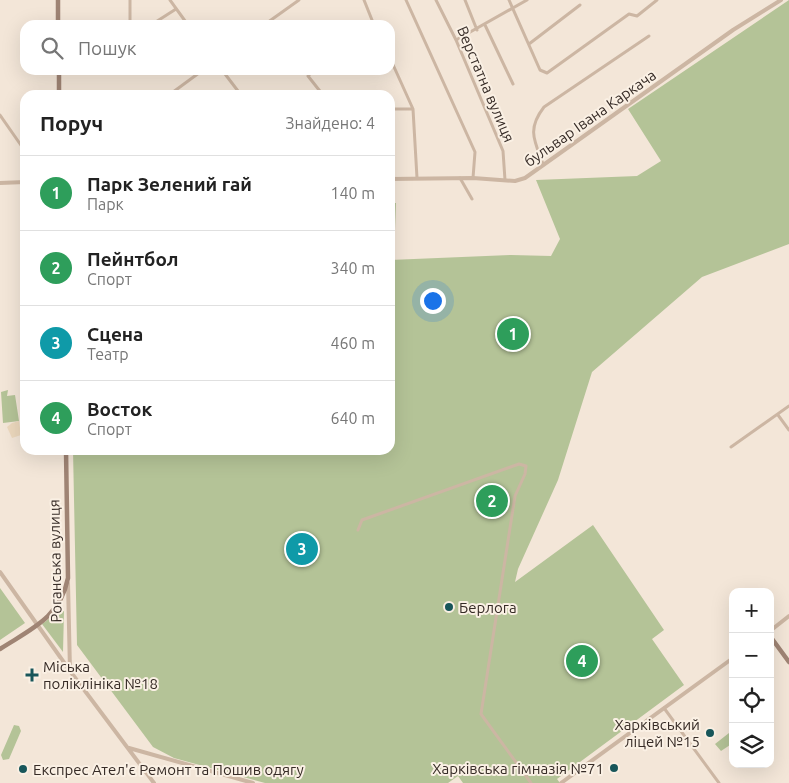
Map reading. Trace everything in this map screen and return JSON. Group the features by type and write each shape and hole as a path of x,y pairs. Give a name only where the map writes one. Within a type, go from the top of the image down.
{"main road":[{"path":"58,0 58,20"},
{"path":"59,75 59,90"},
{"name":"Роганська вулиця","path":"66,455 68,578"},
{"path":"0,650 38,624 60,603 68,578"},
{"path":"774,641 789,662"}],"street":[{"path":"130,0 130,20"},
{"path":"170,0 184,20"},
{"path":"271,20 299,0"},
{"path":"364,0 372,20"},
{"path":"406,0 475,152 473,178"},
{"name":"Верстатна вулиця","path":"436,0 456,40 503,152 505,180"},
{"path":"465,0 477,30"},
{"path":"509,0 540,70 547,73 629,14 637,16 657,0"},
{"path":"456,40 485,26 527,0"},
{"name":"бульвар Івана Каркача","path":"395,179 473,178 518,181 733,30 782,0"},
{"path":"529,44 580,6"},
{"path":"158,20 176,8"},
{"path":"485,26 513,84"},
{"path":"543,164 534,141 533,129 535,119 544,107 649,36"},
{"path":"395,69 413,109 417,178"},
{"path":"176,90 196,75"},
{"path":"226,75 236,90"},
{"path":"309,75 319,90"},
{"path":"395,109 413,109"},
{"path":"0,115 20,143"},
{"path":"459,178 472,199"},
{"path":"0,183 20,182"},
{"path":"731,447 789,406"},
{"path":"778,415 789,430"},
{"path":"358,530 362,520 519,464 526,466 514,505 481,714 531,783"},
{"path":"0,572 70,671 154,783"},
{"name":"Роганська вулиця","path":"68,578 70,671"},
{"path":"774,628 789,616"},
{"path":"561,783 729,661"},
{"path":"664,708 719,783"},
{"path":"129,748 253,783"}],"green space":[{"path":"789,0 789,244 702,277 592,372 558,480 518,569 515,582 593,525 664,630 652,639 684,685 557,779 560,783 463,783 458,776 448,783 265,783 174,758 153,747 77,645 73,455 395,455 395,260 511,255 551,256 560,239 536,180 637,176 661,161 628,109"},
{"path":"8,390 7,396 15,395 19,421 3,423 1,392"},
{"path":"0,588 25,623 0,640"},
{"path":"64,611 63,652 42,624 58,612"},
{"path":"14,725 19,726 21,731 9,759 3,760 1,755"},
{"path":"729,733 729,746 721,751 715,744"}],"shaded area":[{"path":"19,421 20,435 12,438 7,427"}],"place":[{"name":"Парк Зелений гай","path":"513,334"},
{"name":"Пейнтбол","path":"492,501"},
{"name":"Сцена","path":"302,549"},
{"name":"Берлога","path":"449,607"},
{"name":"Восток","path":"582,661"},
{"name":"Міська поліклініка №18","path":"32,675"},
{"name":"Харківський ліцей №15","path":"710,733"},
{"name":"Харківська гімназія №71","path":"614,768"},
{"name":"Експрес Ател'є Ремонт та Пошив одягу","path":"23,769"}]}
